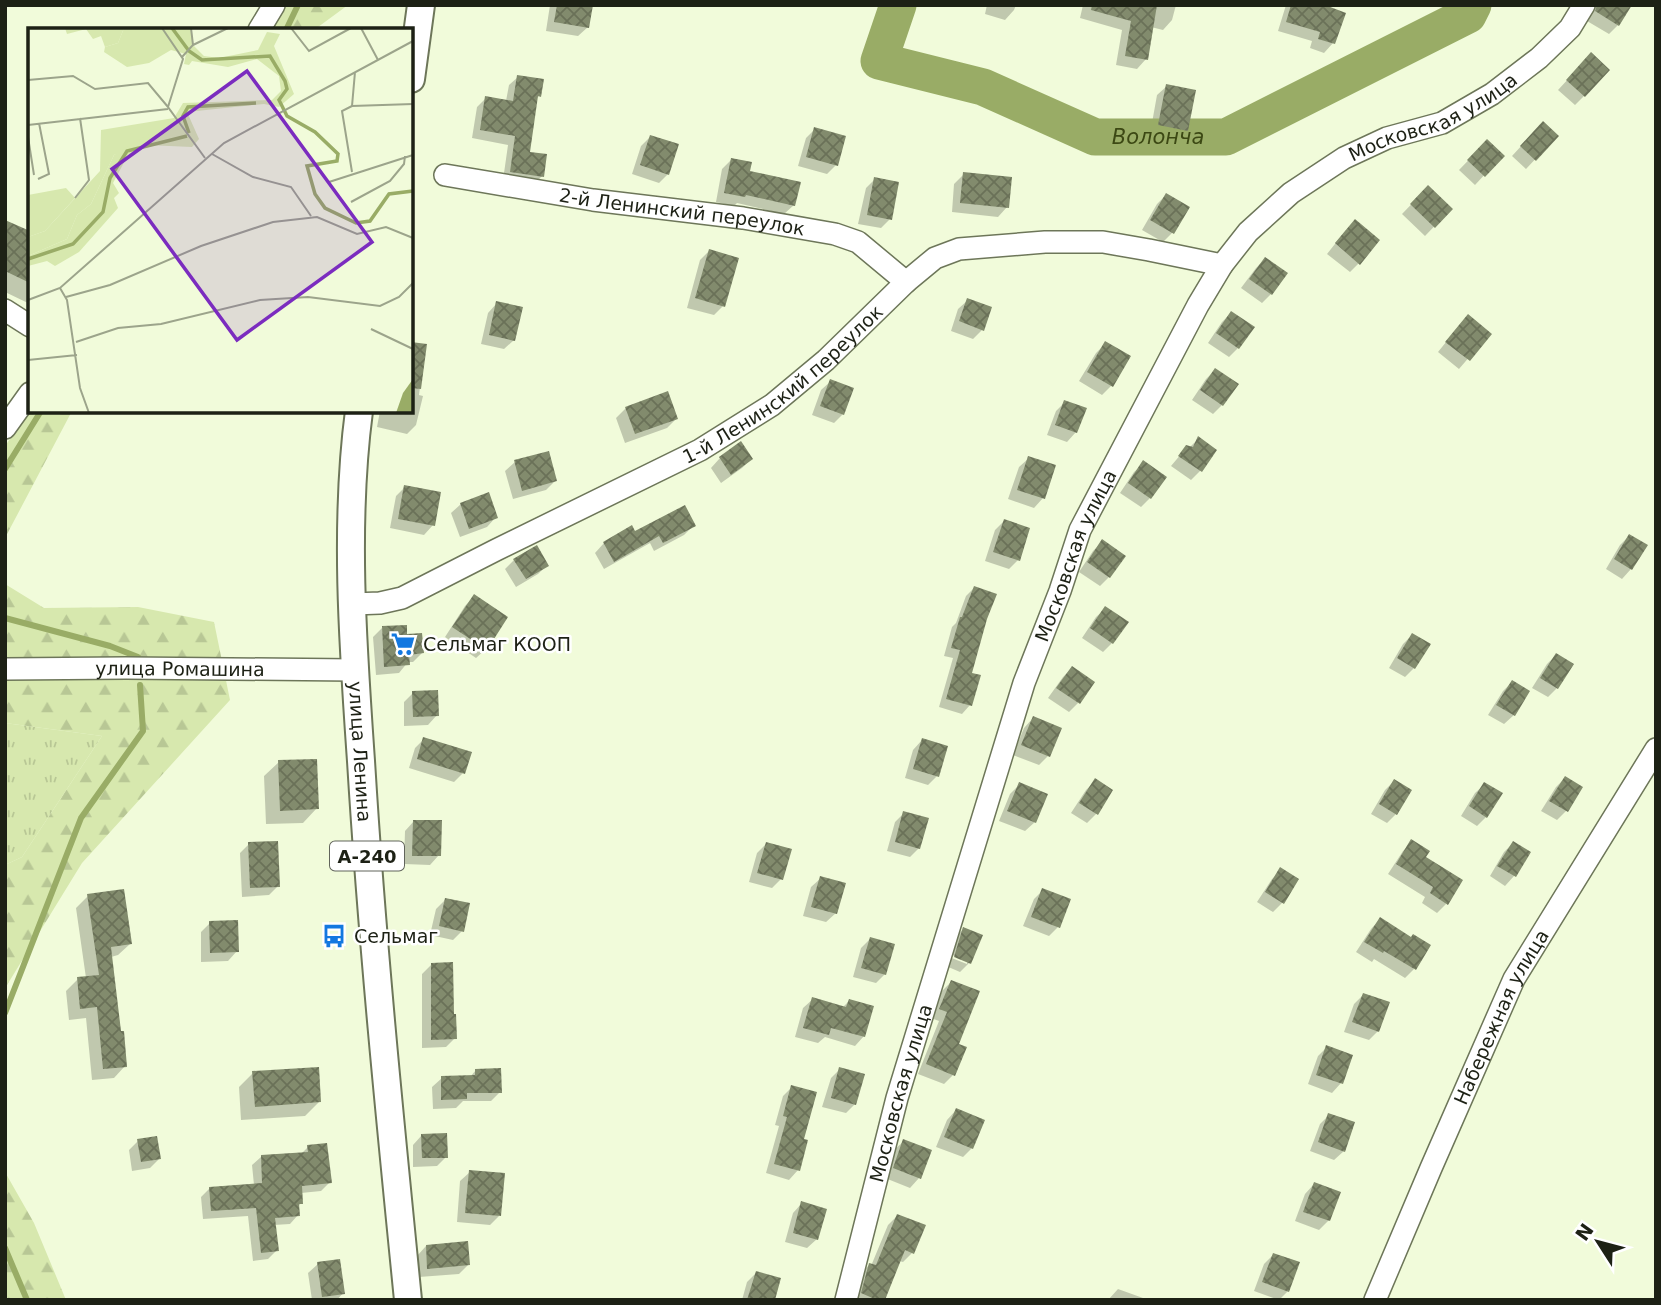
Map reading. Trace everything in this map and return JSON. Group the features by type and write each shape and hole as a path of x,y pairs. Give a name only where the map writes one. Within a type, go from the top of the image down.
{"main road":[{"path":"413,64 420,10"},
{"name":"улица Ленина","path":"359,413 353,483 355,670 366,839 408,1300"}],"street":[{"path":"260,28 274,5"},
{"name":"Московская улица","path":"846,1300 905,1072 1024,683 1060,591 1080,530 1198,305 1222,265 1248,232 1291,193 1344,158 1387,138 1442,122 1492,94 1539,58 1570,27 1584,5"},
{"name":"2-й Ленинский переулок","path":"445,175 593,200 743,218 835,234 858,242 906,282"},
{"name":"1-й Ленинский переулок","path":"353,604 380,603 402,598 700,450 772,405 935,258 959,250 1045,242 1103,242 1222,265"},
{"path":"5,310 28,325"},
{"path":"5,428 28,396"},
{"name":"улица Ромашина","path":"5,669 355,670"},
{"name":"Набережная улица","path":"1375,1300 1514,979 1656,749"}],"green space":[{"path":"281,5 348,5 317,28 268,28"},
{"path":"29,413 71,413 5,538 5,446"},
{"path":"5,584 44,608 138,607 214,622 230,700 82,863 7,985 5,1000 5,865 22,857 102,736 5,723"},
{"path":"5,723 102,736 22,857 5,865"},
{"path":"5,1172 34,1223 66,1300 5,1300"}],"building":[{"path":"557,5 593,5 589,28 554,22"},
{"path":"1092,5 1157,5 1148,60 1125,56 1131,21 1091,10"},
{"path":"1291,5 1325,5 1346,13 1335,44 1318,39 1320,32 1286,22"},
{"path":"1597,5 1632,5 1619,26 1595,11"},
{"path":"1591,52 1610,70 1585,97 1566,80"},
{"path":"517,75 544,79 541,97 538,96 530,152 547,154 544,177 510,172 515,136 480,130 485,96 513,101"},
{"path":"1166,84 1196,90 1188,131 1158,125"},
{"path":"1543,121 1559,136 1536,161 1520,146"},
{"path":"814,127 846,136 838,166 806,157"},
{"path":"650,135 679,144 669,175 640,165"},
{"path":"1487,139 1505,156 1485,177 1467,160"},
{"path":"731,158 752,162 750,171 801,182 795,206 724,193"},
{"path":"963,172 1012,177 1009,208 960,203"},
{"path":"874,177 899,182 892,220 867,215"},
{"path":"1428,185 1453,209 1435,228 1410,204"},
{"path":"1166,193 1190,207 1174,234 1150,220"},
{"path":"1355,219 1380,240 1360,265 1335,243"},
{"path":"5,220 28,230 28,282 5,271"},
{"path":"709,249 739,258 725,307 695,298"},
{"path":"1265,257 1288,273 1272,295 1249,279"},
{"path":"967,298 992,307 984,331 959,321"},
{"path":"496,301 523,307 515,341 489,335"},
{"path":"1231,311 1255,327 1239,349 1216,333"},
{"path":"1468,314 1492,334 1470,361 1445,342"},
{"path":"1105,341 1131,356 1113,387 1087,372"},
{"path":"413,342 427,344 421,389 413,388"},
{"path":"1215,368 1239,384 1223,406 1200,390"},
{"path":"830,379 854,388 844,415 820,406"},
{"path":"668,391 678,419 635,434 625,407"},
{"path":"1064,400 1087,408 1077,433 1055,425"},
{"path":"1198,436 1217,450 1202,472 1178,456 1186,445 1193,447"},
{"path":"741,441 753,459 731,475 719,457"},
{"path":"549,451 557,481 522,491 514,460"},
{"path":"1028,456 1056,465 1045,499 1017,490"},
{"path":"1143,460 1167,477 1151,499 1128,483"},
{"path":"404,485 441,492 435,526 398,519"},
{"path":"489,492 498,518 469,529 460,503"},
{"path":"685,505 696,526 663,543 659,536 614,562 603,542 632,525 635,531"},
{"path":"1004,519 1030,528 1020,561 993,552"},
{"path":"1629,534 1648,545 1632,570 1614,559"},
{"path":"1102,539 1126,556 1110,578 1087,562"},
{"path":"537,545 549,566 526,579 513,559"},
{"path":"974,586 997,594 972,673 981,675 972,706 946,699 960,650 951,648 960,617"},
{"path":"474,594 508,617 487,650 452,627"},
{"path":"1105,606 1129,622 1113,644 1090,628"},
{"name":"Сельмаг КООП","path":"407,625 407,634 422,633 424,653 409,655 410,665 384,667 382,626"},
{"path":"1412,633 1431,644 1415,669 1397,658"},
{"path":"1556,653 1574,664 1558,689 1540,678"},
{"path":"1072,666 1095,682 1080,704 1056,688"},
{"path":"1512,680 1530,691 1515,716 1496,705"},
{"path":"438,690 439,716 413,717 412,691"},
{"path":"1033,716 1062,728 1050,757 1021,745"},
{"path":"423,737 472,752 465,774 417,759"},
{"path":"922,738 948,746 939,777 913,769"},
{"path":"317,759 319,809 280,811 278,760"},
{"path":"1565,776 1583,787 1568,812 1549,801"},
{"path":"1095,778 1113,790 1098,815 1079,803"},
{"path":"1394,779 1412,790 1397,815 1379,804"},
{"path":"1019,782 1048,794 1036,823 1007,811"},
{"path":"1484,782 1503,793 1487,818 1469,806"},
{"path":"903,811 929,818 920,849 895,842"},
{"path":"413,820 442,820 441,856 412,856"},
{"path":"1411,839 1430,851 1426,857 1463,880 1448,905 1430,893 1433,887 1396,864"},
{"path":"278,841 280,887 250,888 248,842"},
{"path":"1513,841 1531,852 1516,877 1497,866"},
{"path":"766,842 792,849 783,880 757,873"},
{"path":"1280,867 1299,879 1284,904 1265,892"},
{"path":"820,876 846,883 837,914 811,907"},
{"path":"1042,888 1071,899 1060,928 1031,917"},
{"path":"124,889 132,944 111,947 127,1067 103,1069 97,1007 80,1009 77,977 99,975 87,894"},
{"path":"445,898 470,903 464,932 439,926"},
{"path":"1380,917 1411,937 1413,934 1431,945 1416,970 1364,942"},
{"path":"238,920 239,952 210,953 209,921"},
{"path":"963,927 983,935 971,964 954,957"},
{"path":"870,937 895,944 886,975 861,968"},
{"path":"453,962 457,1039 431,1040 431,963"},
{"path":"951,980 980,991 959,1044 967,1047 955,1076 926,1064 947,1012 939,1009"},
{"path":"1363,993 1390,1002 1379,1032 1352,1022"},
{"path":"812,997 846,1007 849,999 874,1006 865,1037 831,1028 829,1035 803,1028"},
{"path":"1326,1045 1353,1055 1343,1084 1316,1075"},
{"path":"319,1067 321,1102 255,1107 252,1071"},
{"path":"839,1067 865,1074 856,1105 831,1098"},
{"path":"501,1068 502,1093 467,1093 467,1099 441,1100 441,1076 475,1075 475,1069"},
{"path":"791,1085 817,1092 804,1139 808,1140 800,1171 774,1164 787,1117 783,1116"},
{"path":"956,1108 985,1120 973,1149 944,1137"},
{"path":"1328,1113 1355,1122 1345,1152 1318,1142"},
{"path":"447,1133 448,1158 422,1158 421,1134"},
{"path":"157,1136 161,1159 141,1162 137,1139"},
{"path":"903,1139 932,1150 921,1179 893,1168"},
{"path":"327,1143 332,1183 302,1186 303,1204 299,1204 300,1216 275,1218 279,1251 261,1253 256,1208 211,1211 209,1187 262,1183 261,1155 308,1152 307,1145"},
{"path":"469,1170 505,1173 501,1216 465,1213"},
{"path":"1314,1182 1341,1192 1330,1221 1303,1212"},
{"path":"801,1201 827,1209 818,1240 793,1233"},
{"path":"897,1214 926,1225 914,1254 905,1250 885,1300 877,1300 861,1293 869,1263 876,1265"},
{"path":"468,1241 470,1265 427,1269 426,1245"},
{"path":"1273,1253 1300,1262 1289,1292 1262,1282"},
{"path":"340,1259 345,1294 322,1297 317,1262"},
{"path":"756,1271 781,1278 775,1300 747,1300"}],"waterway":[{"path":"287,28 298,5"},
{"name":"Волонча","path":"898,5 879,61 983,87 1095,137 1226,137 1468,15 1473,5"},
{"path":"5,469 40,413"},
{"path":"5,618 110,646 138,657"},
{"path":"5,1013 81,818 143,731 140,685"},
{"path":"5,1248 27,1300"}],"place":[{"name":"Сельмаг КООП","path":"403,644"},
{"name":"Сельмаг","path":"334,936"}]}
